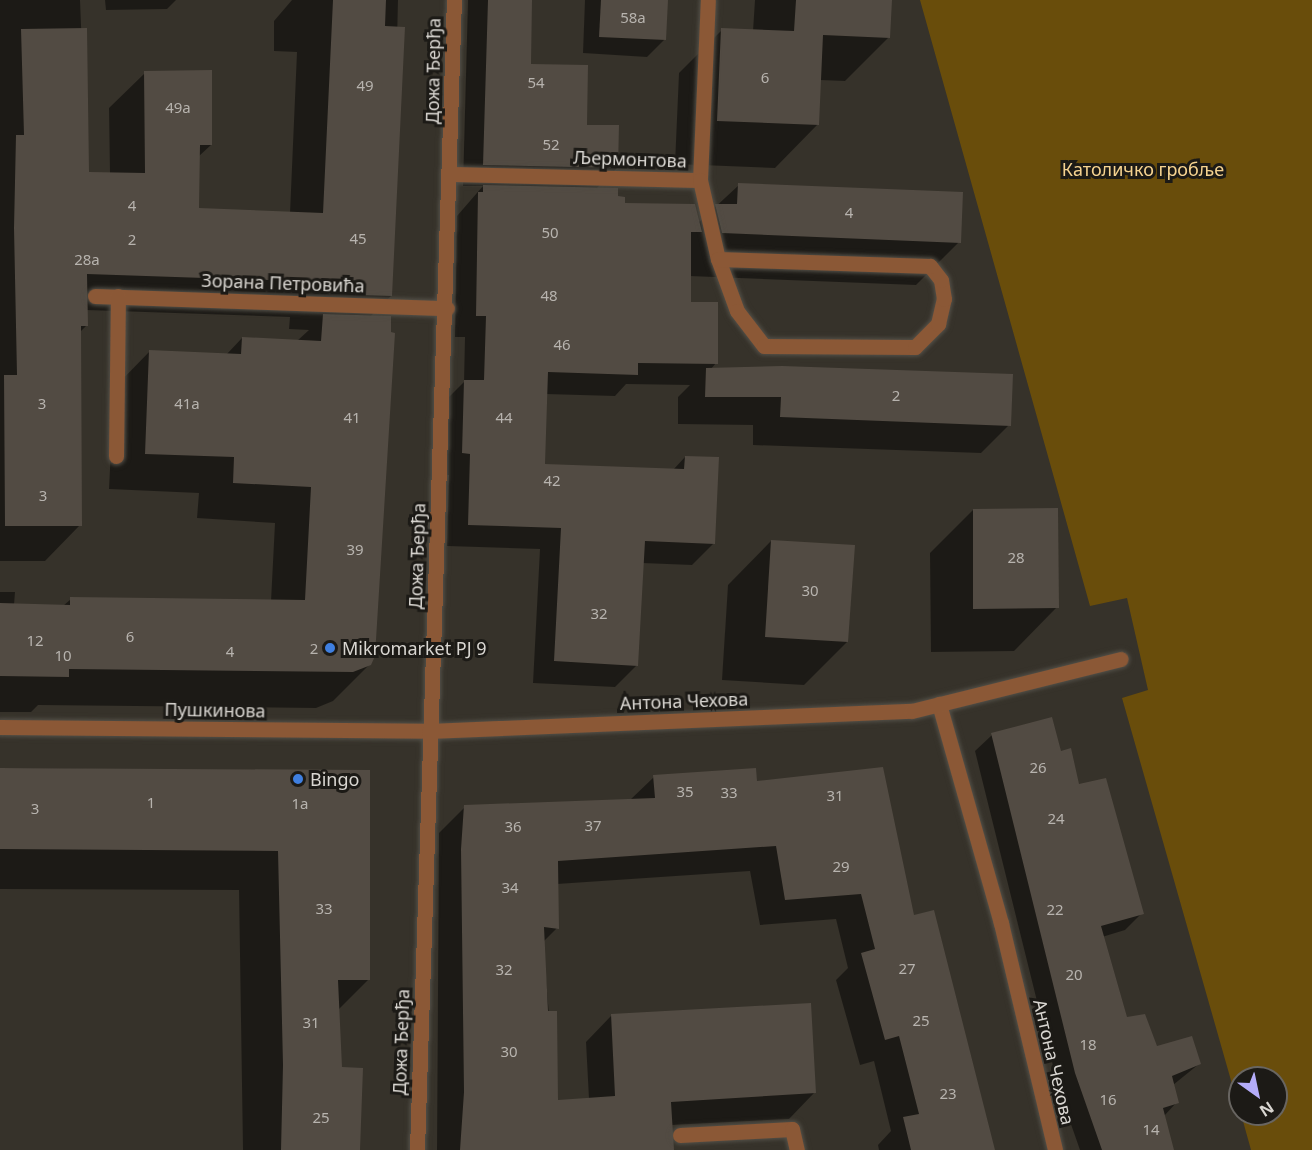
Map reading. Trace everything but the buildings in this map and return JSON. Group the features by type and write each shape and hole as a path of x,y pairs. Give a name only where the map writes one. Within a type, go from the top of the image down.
{"street":[{"name":"Дожа Ђерђа","path":"417,1150 429,731 447,308 454,0"},
{"name":"Љермонтова","path":"450,174 700,180 708,0"},
{"path":"700,180 718,259 737,311 764,346 915,348 938,324 944,299 940,280 930,266 718,259"},
{"name":"Зорана Петровића","path":"95,296 447,308"},
{"path":"116,456 118,296"},
{"name":"Антона Чехова","path":"429,731 912,711 1121,659"},
{"name":"Антона Чехова","path":"939,704 1001,923 1054,1150"},
{"name":"Пушкинова","path":"0,727 429,731"},
{"path":"680,1134 792,1129 797,1150"}],"green space":[{"name":"Католичко гробље","path":"920,0 1312,0 1312,1150 1251,1150 1244,1126 1288,1126 1288,1066 1228,1066 1228,1070 1122,698 1148,690 1127,598 1090,606"}],"place":[{"name":"Mikromarket PJ 9","path":"330,648"},
{"name":"Bingo","path":"298,779"}]}
